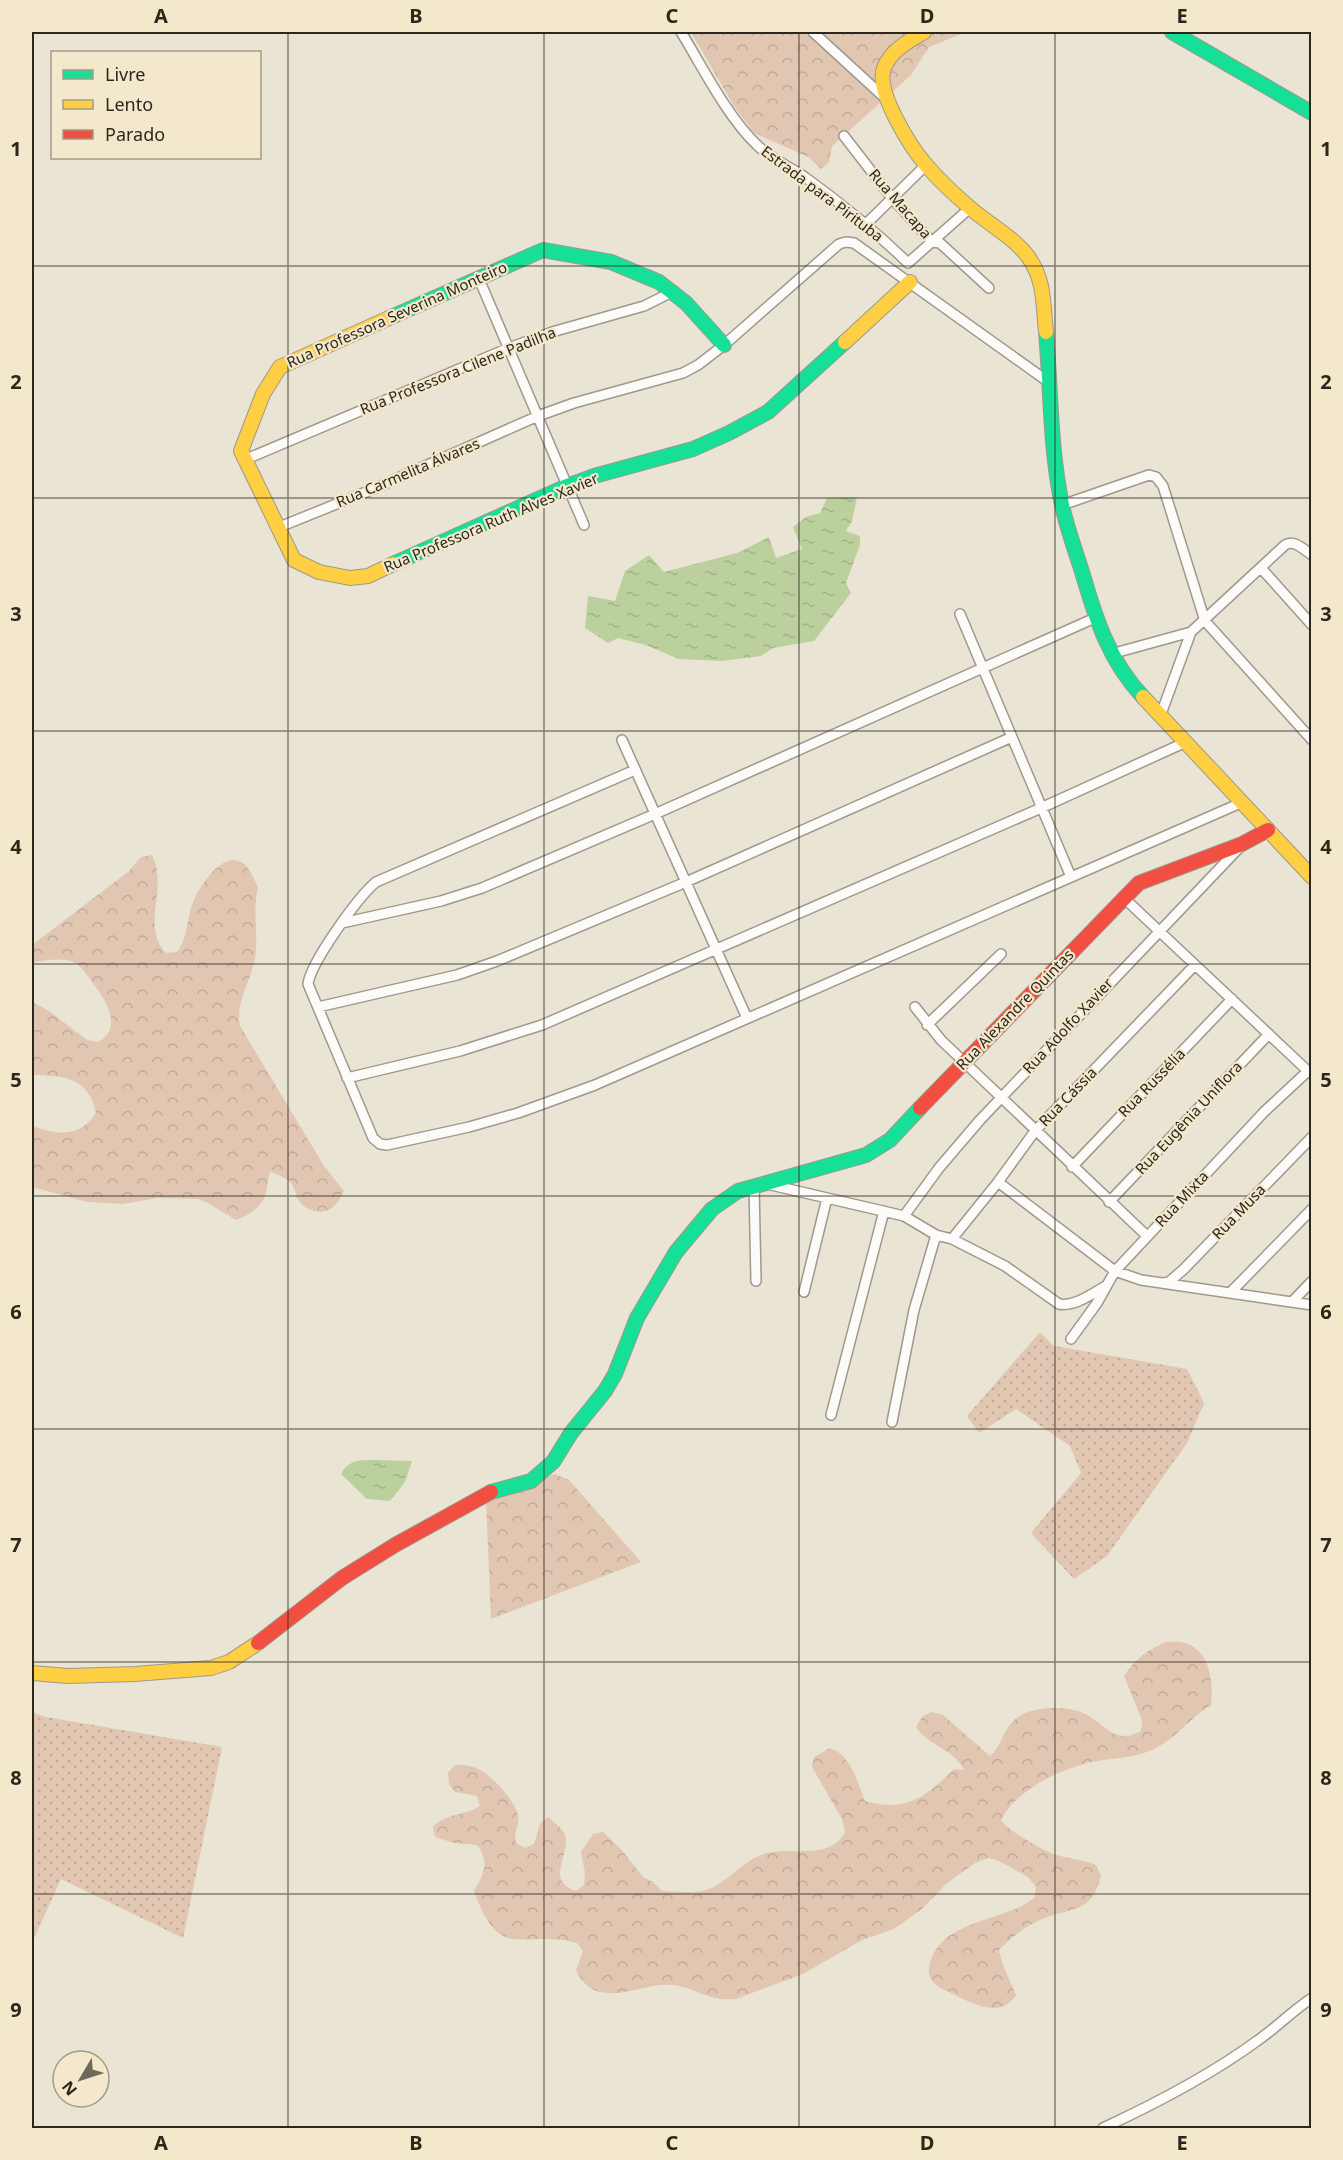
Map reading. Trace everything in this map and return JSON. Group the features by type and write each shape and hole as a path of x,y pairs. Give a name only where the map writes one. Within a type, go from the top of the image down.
{"street":[{"name":"Estrada para Pirituba","path":"681,32 742,130 772,158 804,177 866,224 908,263 932,242"},
{"path":"813,32 887,100"},
{"path":"924,32 906,42 889,58 883,70 882,84 894,115 926,165 970,208 1013,242 1037,269 1041,279 1053,440 1062,505 1095,618 1111,654 1131,684 1311,877"},
{"path":"1172,32 1311,113"},
{"name":"Rua Macapa","path":"844,136 892,198 932,242 940,243 989,288"},
{"path":"866,224 926,165"},
{"path":"932,242 970,208"},
{"name":"Estrada para Pirituba","path":"839,244 854,243 1050,383"},
{"name":"Rua Carmelita Álvares","path":"277,528 371,490 538,416 574,403 683,373 698,365 724,345 839,244"},
{"name":"Rua Professora Severina Monteiro","path":"244,460 241,451 243,440 270,380 278,368 543,250 570,253 636,270 674,291"},
{"path":"479,279 584,525"},
{"name":"Rua Professora Ruth Alves Xavier","path":"277,528 290,554 300,565 344,579 368,576 567,486 594,476 693,449 768,412 910,282"},
{"path":"674,291 724,345"},
{"name":"Rua Professora Cilene Padilha","path":"244,460 508,348 561,329 644,306 674,291"},
{"path":"244,460 277,528"},
{"path":"1062,505 1149,475 1160,480 1205,621 1311,740"},
{"path":"1111,654 1191,632 1289,542 1311,555"},
{"path":"1261,568 1311,625"},
{"path":"960,614 1071,877"},
{"path":"342,923 441,901 482,888 655,814 1095,618"},
{"path":"1161,714 1191,632"},
{"path":"318,1006 457,975 497,961 686,882 1012,737"},
{"path":"622,740 714,949 747,1018"},
{"path":"347,1078 460,1051 542,1025 1041,808 1186,742"},
{"path":"635,770 376,882 360,897 342,923 309,974 308,984 373,1138 380,1144 387,1145 469,1127 518,1113 595,1085 1243,802"},
{"name":"Rua Alexandre Quintas","path":"32,1673 68,1676 135,1674 211,1668 229,1662 265,1638 342,1578 394,1545 489,1493 531,1481 553,1462 571,1433 604,1392 615,1374 638,1318 676,1252 694,1228 723,1199 758,1184 877,1150 890,1140 964,1061 1139,883 1242,844 1268,830"},
{"name":"Rua Adolfo Xavier","path":"904,1216 939,1168 1000,1098 1242,844"},
{"path":"1124,898 1310,1073"},
{"path":"927,1024 1001,954"},
{"name":"Rua Cássia","path":"952,1239 1035,1131 1195,965"},
{"name":"Rua Russélia","path":"1072,1167 1232,999"},
{"path":"915,1007 927,1024 1000,1098 1147,1236"},
{"name":"Rua Eugênia Uniflora","path":"1109,1202 1269,1034"},
{"name":"Rua Mixta","path":"1071,1340 1097,1303 1115,1271 1264,1112 1310,1073"},
{"name":"Rua Musa","path":"1163,1283 1169,1282 1184,1269 1311,1137"},
{"path":"998,1182 1115,1271 1141,1280 1311,1305"},
{"path":"756,1281 758,1184 827,1197 904,1216 936,1235 952,1239 1005,1266 1059,1304 1076,1302 1106,1286"},
{"path":"804,1292 827,1197"},
{"path":"1230,1293 1311,1209"},
{"path":"831,1415 884,1210"},
{"path":"892,1422 914,1310 936,1235"},
{"path":"1292,1302 1311,1281"},
{"path":"1104,2128 1159,2102 1210,2072 1257,2041 1311,1998"}],"green space":[{"path":"691,32 966,32 929,47 911,75 832,146 829,162 821,169 808,157 754,133 734,106"},
{"path":"152,855 158,881 155,931 166,953 177,952 181,946 194,900 202,885 216,869 231,860 239,861 247,867 253,877 258,888 256,949 240,1009 240,1026 324,1166 344,1191 329,1210 320,1212 306,1207 299,1201 289,1181 270,1172 263,1200 249,1214 236,1220 198,1199 157,1198 123,1204 88,1202 32,1187 32,1126 50,1131 67,1132 83,1127 96,1113 87,1092 73,1080 32,1075 32,1002 49,1011 87,1040 98,1042 106,1036 111,1022 103,997 82,968 73,962 63,960 32,962 32,945 128,872 141,857"},
{"path":"1040,1332 1054,1346 1187,1369 1204,1403 1187,1443 1107,1556 1074,1579 1031,1533 1081,1473 1070,1446 1016,1409 979,1433 967,1416"},
{"path":"555,1474 569,1480 641,1562 491,1619 486,1502"},
{"path":"1166,1642 1185,1643 1193,1647 1205,1660 1211,1678 1211,1705 1170,1739 1148,1752 1084,1764 1060,1772 1036,1784 1007,1810 1001,1820 1016,1834 1046,1851 1096,1865 1101,1875 1093,1896 1087,1902 1073,1910 1032,1924 999,1950 1016,1995 1010,2003 1002,2007 976,2005 959,1997 934,1983 929,1971 935,1952 944,1940 973,1924 1006,1913 1034,1898 1036,1887 1028,1877 997,1860 988,1858 975,1863 947,1883 922,1909 894,1929 862,1940 803,1974 736,1999 726,1999 710,1997 673,1985 607,1993 595,1990 585,1983 576,1970 583,1951 577,1943 558,1939 515,1939 504,1936 493,1928 474,1891 484,1868 481,1851 477,1845 454,1843 435,1837 433,1827 438,1822 480,1806 477,1796 455,1792 449,1784 448,1773 455,1765 474,1767 501,1788 516,1810 518,1820 516,1843 525,1848 534,1844 540,1824 548,1817 558,1825 565,1835 566,1843 560,1874 562,1881 576,1891 584,1885 585,1873 581,1852 593,1834 603,1832 620,1848 643,1877 653,1882 662,1891 704,1891 725,1880 763,1854 814,1851 832,1846 839,1840 845,1832 842,1819 812,1767 814,1757 830,1748 843,1756 848,1763 865,1801 892,1805 904,1804 924,1795 954,1769 964,1770 954,1757 927,1739 916,1727 922,1717 931,1712 943,1715 990,1756 1014,1720 1034,1710 1069,1709 1083,1713 1117,1735 1132,1735 1141,1731 1142,1720 1124,1676 1142,1656"},
{"path":"32,1712 46,1717 222,1747 183,1938 61,1879 32,1943"}],"water":[{"path":"857,497 852,521 846,531 860,536 860,545 846,583 851,593 814,641 773,648 761,656 721,661 679,659 646,645 618,638 608,643 585,628 588,596 615,601 625,571 649,555 664,572 737,553 769,537 776,558 802,549 793,527 806,517 820,513 827,498"},
{"path":"360,1460 412,1461 405,1482 390,1501 367,1499 341,1474 352,1463"}],"traffic: fast":[{"path":"1172,32 1312,113"},
{"path":"389,318 543,250 611,262 659,282 686,303 724,345"},
{"path":"1046,332 1055,462 1066,523 1093,608 1106,640 1131,684 1143,697"},
{"path":"393,564 567,486 594,476 693,449 729,433 768,412 845,342"},
{"path":"491,1492 531,1481 553,1462 571,1433 605,1391 615,1374 637,1318 676,1252 712,1209 738,1191 866,1155 890,1140 920,1108"}],"traffic: slow":[{"path":"924,32 896,51 884,68 883,78 889,104 920,158 947,187 1008,237 1029,258 1041,284 1046,332"},
{"path":"845,342 910,282"},
{"path":"389,318 280,367 263,394 241,451 294,560 319,572 350,578 368,576 393,564"},
{"path":"1143,697 1312,877"},
{"path":"32,1673 68,1676 211,1668 229,1662 258,1643"}],"traffic: jam":[{"path":"920,1108 1139,883 1242,844 1268,830"},
{"path":"258,1643 342,1578 395,1545 491,1492"}]}
